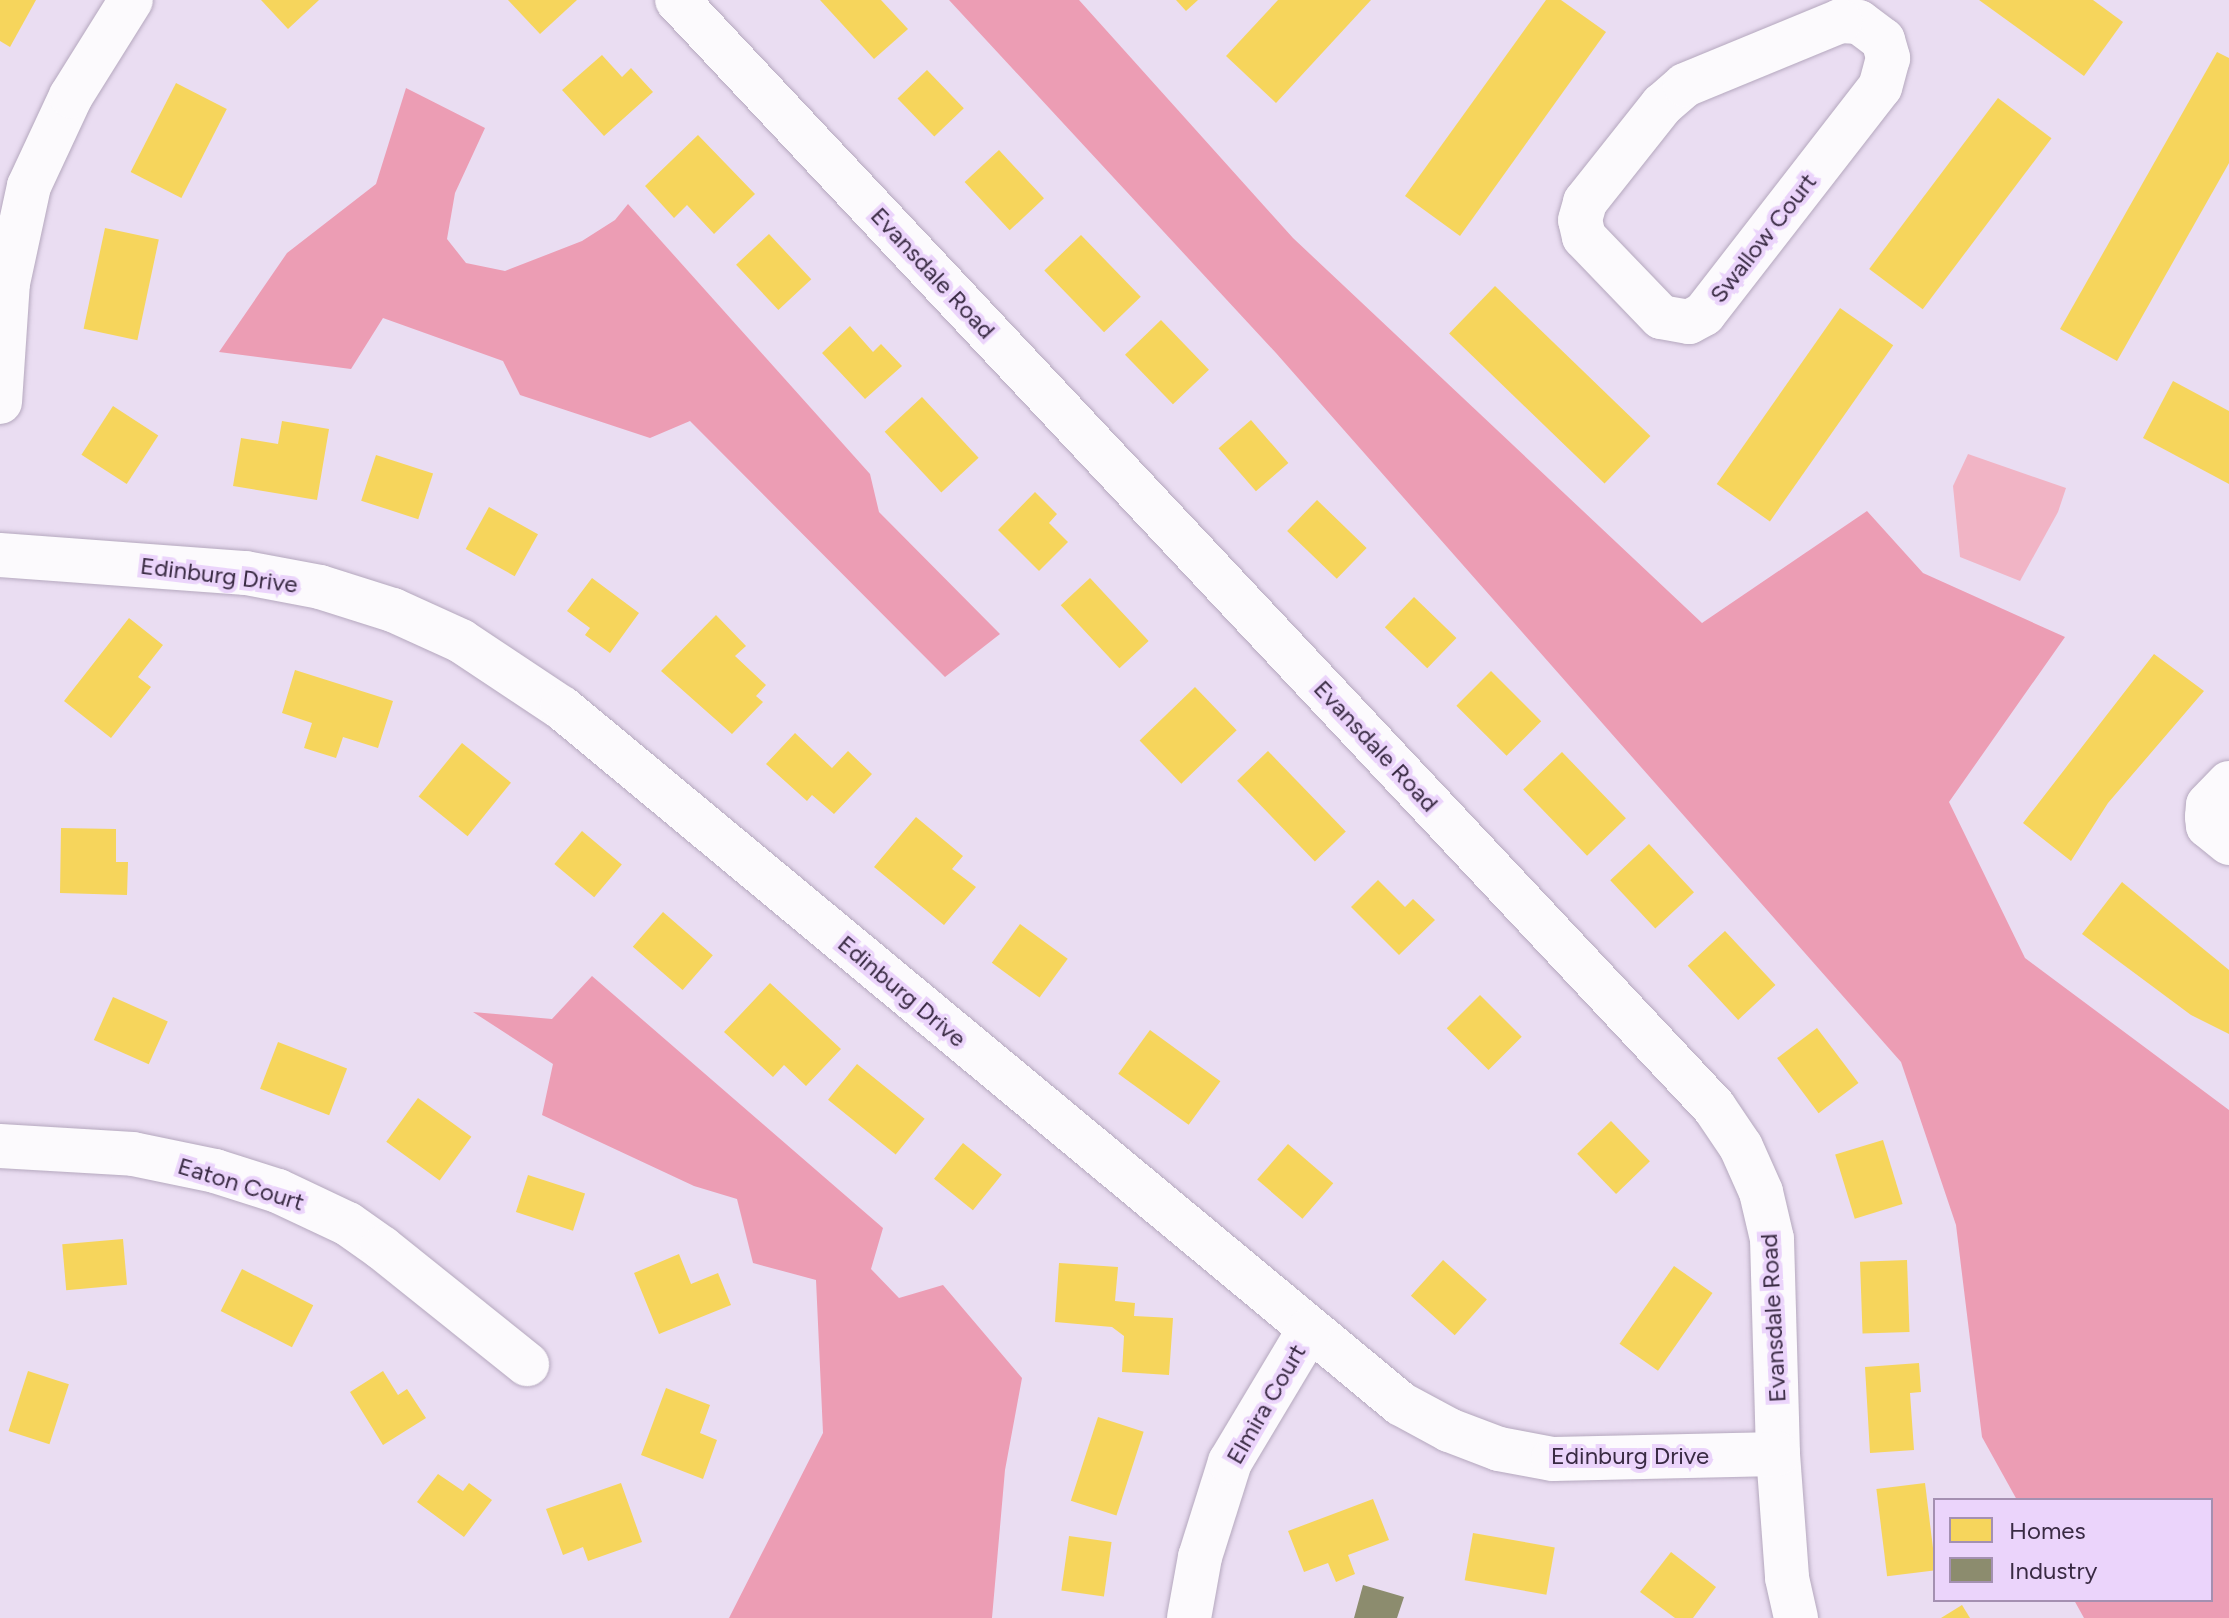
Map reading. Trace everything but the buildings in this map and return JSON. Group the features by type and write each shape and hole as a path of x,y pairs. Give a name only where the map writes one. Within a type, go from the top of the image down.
{"street":[{"path":"0,402 8,283 29,186 71,96 131,0"},
{"name":"Evansdale Road","path":"677,0 1714,1107 1746,1158 1772,1239 1778,1454 1787,1578 1796,1618"},
{"name":"Swallow Court","path":"1880,14 1888,58 1880,87 1704,314 1689,322 1661,317 1584,237 1580,220 1585,202 1662,105 1685,85 1840,21 1880,14"},
{"name":"Edinburg Drive","path":"0,555 246,573 320,587 393,610 461,641 562,708 1401,1404 1499,1449 1580,1460 1778,1454"},
{"path":"2229,783 2208,805 2207,817 2208,826 2229,843"},
{"name":"Eaton Court","path":"0,1146 133,1154 215,1171 278,1191 371,1240 527,1364"},
{"name":"Elmira Court","path":"1189,1618 1200,1557 1230,1462 1309,1330"}],"shaded area":[{"path":"949,0 1079,0 1293,238 1702,623 1867,511 1923,573 2065,637 1949,802 2025,958 2229,1110 2229,1618 2084,1618 2075,1602 2213,1602 2213,1498 2016,1498 1982,1437 1956,1225 1901,1062 1276,353"},
{"path":"406,88 485,128 455,193 447,239 466,263 505,271 582,241 615,220 628,204 870,474 879,512 1000,634 945,677 690,421 650,438 520,395 503,361 383,318 351,369 219,352 287,253 376,184"},
{"path":"1968,454 2066,488 2058,512 2020,581 1960,557 1953,486"},
{"path":"592,976 883,1228 871,1269 899,1298 943,1285 1022,1378 1005,1470 992,1618 729,1618 823,1433 816,1280 753,1263 737,1199 694,1186 542,1115 553,1064 473,1012 552,1019"}]}
